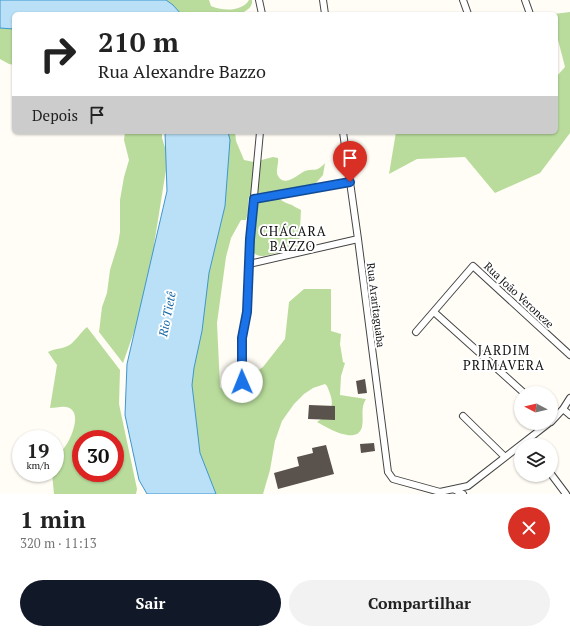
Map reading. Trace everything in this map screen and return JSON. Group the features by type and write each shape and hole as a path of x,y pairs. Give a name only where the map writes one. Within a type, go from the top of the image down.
{"street":[{"path":"259,0 262,12"},
{"path":"323,0 325,12"},
{"path":"464,0 467,12"},
{"path":"525,0 529,12"},
{"path":"242,382 242,338 247,312 250,239 260,134"},
{"name":"Rua Araritaguaba","path":"343,134 388,472 393,479 440,492 455,490"},
{"path":"254,199 350,182"},
{"path":"249,264 358,239"},
{"name":"Rua João Veroneze","path":"434,312 473,266 570,355"},
{"path":"416,332 434,312 516,386"},
{"path":"558,414 570,398"},
{"path":"563,409 570,415"},
{"path":"464,416 505,457"},
{"path":"532,438 541,430"},
{"path":"455,490 468,486 514,451"},
{"path":"557,482 566,494"},
{"path":"455,490 463,494"}],"green space":[{"path":"146,0 209,0 211,6 216,8 232,9 242,7 249,0 252,0 249,8 244,12 155,12"},
{"path":"570,12 570,133 540,173 495,193 465,157 417,159 389,174 396,134 558,134 558,75 565,67 558,40 558,14"},
{"path":"0,25 12,26 12,65 0,59"},
{"path":"125,134 162,134 168,157 154,245 155,252 141,312 123,363 99,332 102,307 107,293 110,270 120,232 120,200 129,160 124,140"},
{"path":"211,134 235,134 236,141 244,160 254,162 273,157 278,158 277,174 284,181 292,179 305,171 317,169 325,163 323,175 315,184 285,190 279,195 281,200 301,210 299,248 264,256 255,254 252,249 251,241 256,203 252,196 249,197 246,220 241,220 231,238 226,257 217,323 220,387 231,397 239,398 254,373 263,367 285,339 289,302 304,289 331,289 331,331 341,334 340,344 343,362 345,363 341,376 340,395 366,399 363,409 362,427 359,432 354,435 341,434 317,422 330,411 332,402 325,384 313,388 304,394 294,404 282,421 275,441 270,470 263,494 207,494 199,478 188,345"},
{"path":"87,327 120,370 119,404 137,489 136,494 54,494 53,482 64,482 64,448 70,439 72,432 72,482 124,482 124,430 73,430 75,419 71,409 66,407 50,408 57,365 48,352 69,346"}],"water":[{"path":"0,0 166,0 179,12 12,12 12,29 0,28"},
{"name":"Rio Tietê","path":"165,134 228,134 230,140 225,206 209,273 202,331 192,385 200,453 216,494 147,494 139,480 125,415 127,364 167,191"}],"building":[{"path":"365,379 367,393 358,394 356,381"},
{"path":"309,405 335,406 335,420 308,419"},
{"path":"374,443 375,451 361,453 360,444"},
{"path":"326,445 334,474 278,489 274,473 299,466 297,457 313,453 312,448"}],"district":[{"name":"CHÁCARA BAZZO","path":"293,238"},
{"name":"JARDIM PRIMAVERA","path":"504,358"}],"route":[{"path":"242,382 242,338 247,312 250,239 254,199 350,182"}]}
